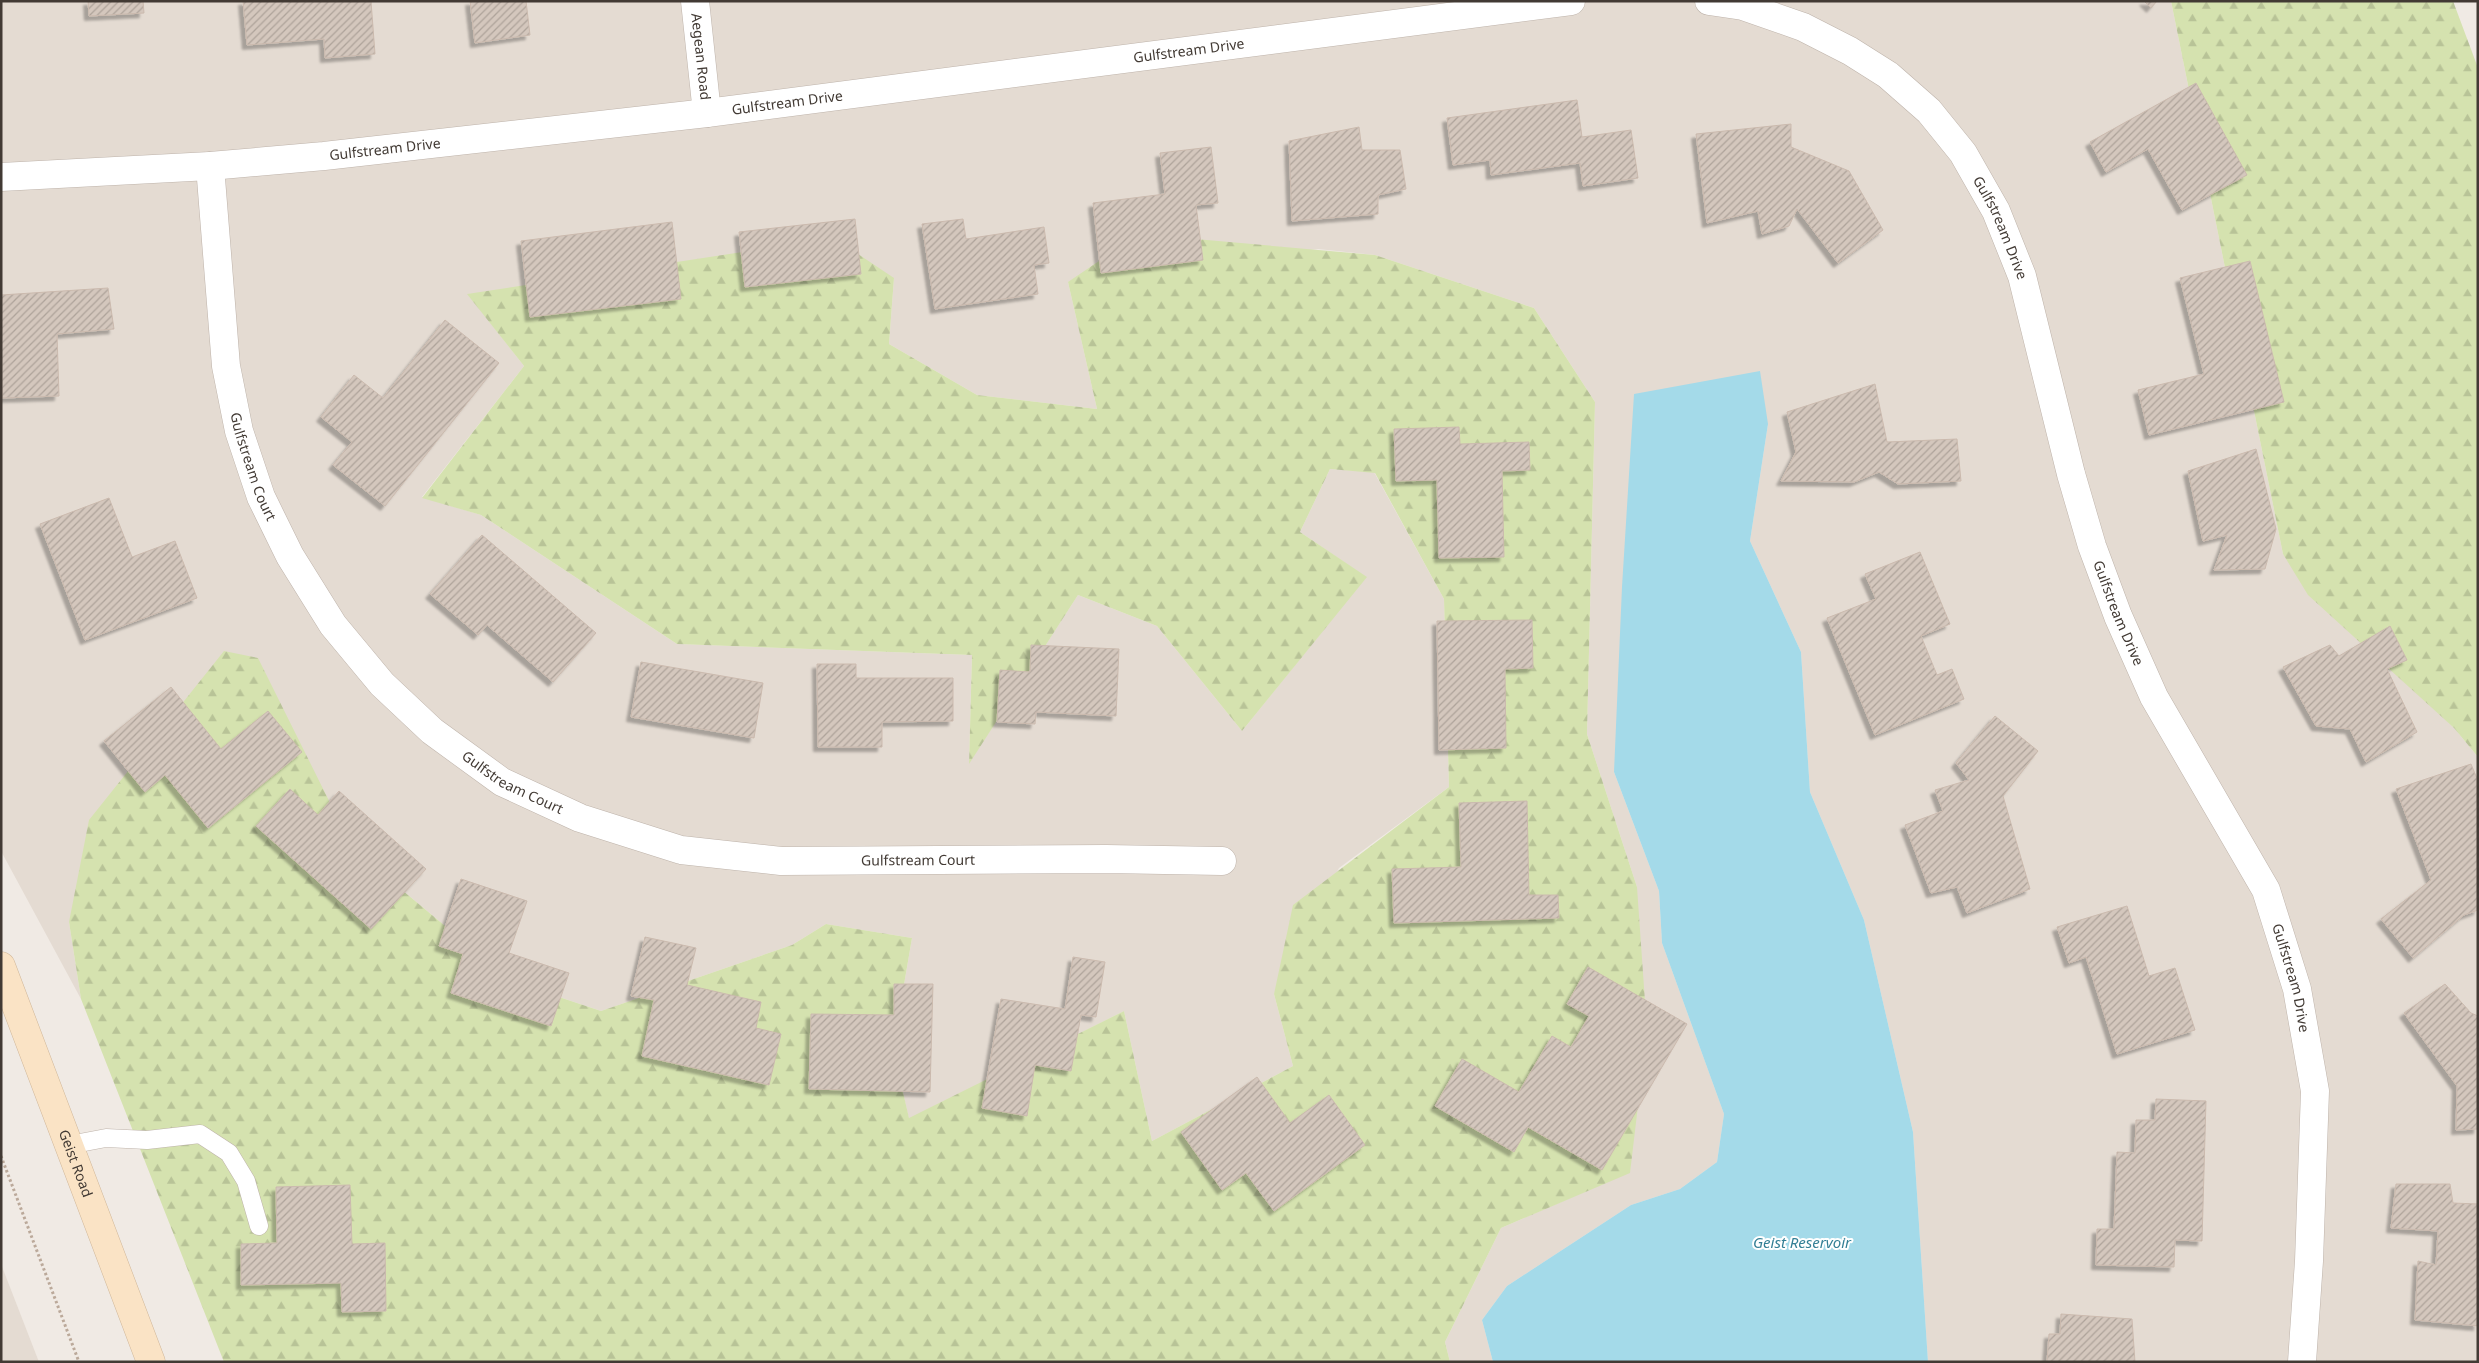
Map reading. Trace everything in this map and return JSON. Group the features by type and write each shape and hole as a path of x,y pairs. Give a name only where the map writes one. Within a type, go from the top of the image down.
{"street":[{"name":"Aegean Road","path":"695,1 707,113"},
{"name":"Gulfstream Drive","path":"1,177 210,166 324,156 707,113 1571,1"},
{"name":"Gulfstream Drive","path":"1709,1 1743,6 1803,28 1850,51 1888,75 1929,111 1963,153 1996,211 2022,276 2071,474 2092,546 2118,616 2154,697 2266,890 2297,989 2315,1091 2309,1261 2302,1362"},
{"name":"Gulfstream Court","path":"210,166 226,366 239,431 261,497 290,556 333,625 382,684 432,731 502,782 580,818 681,850 780,861 1096,859 1222,861"},
{"name":"Geist Road","path":"1,966 151,1362"}],"lane":[{"path":"69,1145 106,1138 147,1140 200,1134 229,1153 246,1181 259,1226"}],"path":[{"path":"1,1156 79,1362"}],"shaded area":[{"path":"1,1 2171,1 2283,554 2454,728 2478,757 2478,1362 1928,1362 1913,1132 1864,920 1810,792 1801,652 1750,541 1768,424 1614,772 1659,891 1662,943 1724,1114 1717,1162 1680,1189 1631,1205 1507,1286 1482,1320 1493,1362 1450,1362 1445,1342 1501,1228 1630,1172 1637,887 1587,734 1595,402 1534,308 1375,255 1318,249 1068,282 1097,409 977,395 889,344 894,278 468,294 524,366 422,497 481,515 677,644 972,655 969,763 1078,595 1157,626 1242,731 1366,577 1300,532 1330,469 1374,472 1444,599 1449,787 1339,868 1274,994 1293,1066 1152,1141 1124,1011 909,1119 893,1049 912,938 826,924 792,945 601,1011 511,981 353,849 69,922 81,999 1,851"},
{"path":"1,1264 39,1362 1,1362"}],"green space":[{"path":"2171,1 2453,1 2478,68 2478,757 2454,728 2308,595 2283,554"},
{"path":"1139,234 1375,255 1534,308 1595,402 1587,734 1637,887 1647,1030 1630,1173 1501,1228 1445,1342 1450,1362 224,1362 81,999 69,922 89,820 224,651 258,658 353,849 511,981 601,1011 792,945 826,924 912,938 893,1049 909,1118 1124,1011 1152,1141 1293,1066 1274,994 1293,905 1449,787 1444,599 1375,473 1330,469 1300,532 1367,577 1242,731 1157,626 1078,595 969,764 972,655 677,644 481,515 422,498 524,366 467,294 834,238 894,278 889,344 977,395 1097,409 1068,282"}],"water":[{"name":"Geist Reservoir","path":"1760,371 1768,424 1750,541 1801,652 1810,792 1864,920 1913,1132 1928,1362 1493,1362 1482,1320 1507,1286 1631,1205 1680,1189 1717,1162 1724,1114 1662,943 1659,891 1614,772 1622,587 1634,394"}],"building":[{"path":"88,1 143,1 144,13 89,16"},
{"path":"243,1 371,1 375,54 325,58 324,39 247,45"},
{"path":"470,1 526,1 530,35 475,43"},
{"path":"2144,1 2157,1 2151,8"},
{"path":"2196,83 2247,175 2182,210 2148,149 2106,172 2090,142"},
{"path":"1577,100 1582,137 1631,130 1638,178 1583,186 1580,163 1491,175 1490,160 1453,165 1447,118"},
{"path":"1791,124 1791,147 1849,171 1883,230 1838,263 1797,209 1789,226 1762,234 1758,211 1707,223 1696,134"},
{"path":"1359,127 1362,150 1400,150 1406,189 1378,195 1378,214 1292,221 1289,141"},
{"path":"1211,147 1218,203 1196,205 1203,260 1101,273 1093,203 1165,194 1160,153"},
{"path":"855,219 861,274 745,287 739,232"},
{"path":"963,219 966,239 1044,227 1049,263 1034,265 1038,294 935,309 922,224"},
{"path":"672,222 681,299 530,317 521,241"},
{"path":"2250,261 2284,402 2149,435 2138,390 2204,374 2180,278"},
{"path":"108,288 114,329 57,334 59,396 2,398 1,295"},
{"path":"445,320 499,363 385,506 333,465 352,442 321,417 354,375 383,398"},
{"path":"1875,384 1887,442 1957,439 1961,481 1898,484 1879,472 1854,482 1781,481 1796,452 1787,412"},
{"path":"1459,427 1460,444 1529,442 1530,470 1502,471 1504,557 1439,558 1437,480 1396,481 1394,429"},
{"path":"2256,449 2276,529 2265,569 2214,570 2227,535 2203,541 2188,471"},
{"path":"109,498 132,557 175,541 197,598 85,640 40,524"},
{"path":"482,535 596,633 553,682 487,625 478,635 430,594"},
{"path":"1920,552 1950,624 1921,636 1937,675 1952,669 1964,699 1875,735 1827,618 1876,599 1865,574"},
{"path":"1532,620 1533,668 1505,669 1506,748 1439,750 1437,621"},
{"path":"2390,626 2407,660 2387,669 2417,732 2366,762 2350,729 2316,726 2283,667 2330,645 2339,656"},
{"path":"1031,645 1119,649 1116,716 1036,712 1035,724 997,722 1000,670 1030,672"},
{"path":"641,662 763,683 754,738 631,717"},
{"path":"817,664 856,664 856,678 953,678 953,721 882,722 882,747 818,747"},
{"path":"171,687 221,749 268,711 302,752 208,828 165,775 145,792 104,741"},
{"path":"1995,716 2038,751 2003,796 2030,889 1967,913 1957,887 1931,893 1905,825 1943,811 1935,790 1969,780 1956,763"},
{"path":"2471,764 2478,781 2478,910 2464,915 2413,958 2381,919 2431,880 2396,789"},
{"path":"290,789 318,815 339,791 426,869 371,929 256,826"},
{"path":"1527,801 1529,895 1558,895 1559,918 1394,923 1392,869 1461,867 1459,803"},
{"path":"461,879 527,901 509,953 569,973 551,1026 451,993 463,954 439,946"},
{"path":"2127,906 2149,976 2175,968 2195,1030 2117,1054 2086,957 2069,963 2057,927"},
{"path":"645,937 696,948 687,985 761,1002 756,1028 781,1034 769,1085 642,1056 654,1000 631,996"},
{"path":"1073,957 1105,962 1096,1017 1081,1015 1071,1071 1035,1065 1027,1116 982,1108 1001,999 1065,1009"},
{"path":"1588,967 1687,1024 1602,1170 1528,1127 1514,1152 1435,1106 1462,1059 1519,1092 1552,1036 1571,1047 1589,1016 1567,1004"},
{"path":"894,984 933,984 930,1092 809,1089 811,1014 894,1015"},
{"path":"2445,984 2471,1013 2478,1016 2478,1129 2456,1130 2457,1086 2404,1013"},
{"path":"1257,1077 1290,1123 1329,1095 1365,1145 1274,1211 1246,1173 1222,1190 1181,1132"},
{"path":"2156,1099 2206,1101 2202,1241 2175,1240 2174,1267 2096,1265 2097,1229 2114,1229 2117,1152 2135,1153 2136,1120 2155,1120"},
{"path":"2396,1184 2450,1184 2453,1203 2478,1204 2478,1326 2415,1320 2418,1261 2436,1265 2438,1231 2391,1228"},
{"path":"350,1185 352,1244 385,1243 386,1311 342,1312 341,1283 241,1285 241,1244 277,1243 276,1187"},
{"path":"2061,1314 2132,1319 2135,1362 2047,1362 2049,1334 2060,1334"}]}
